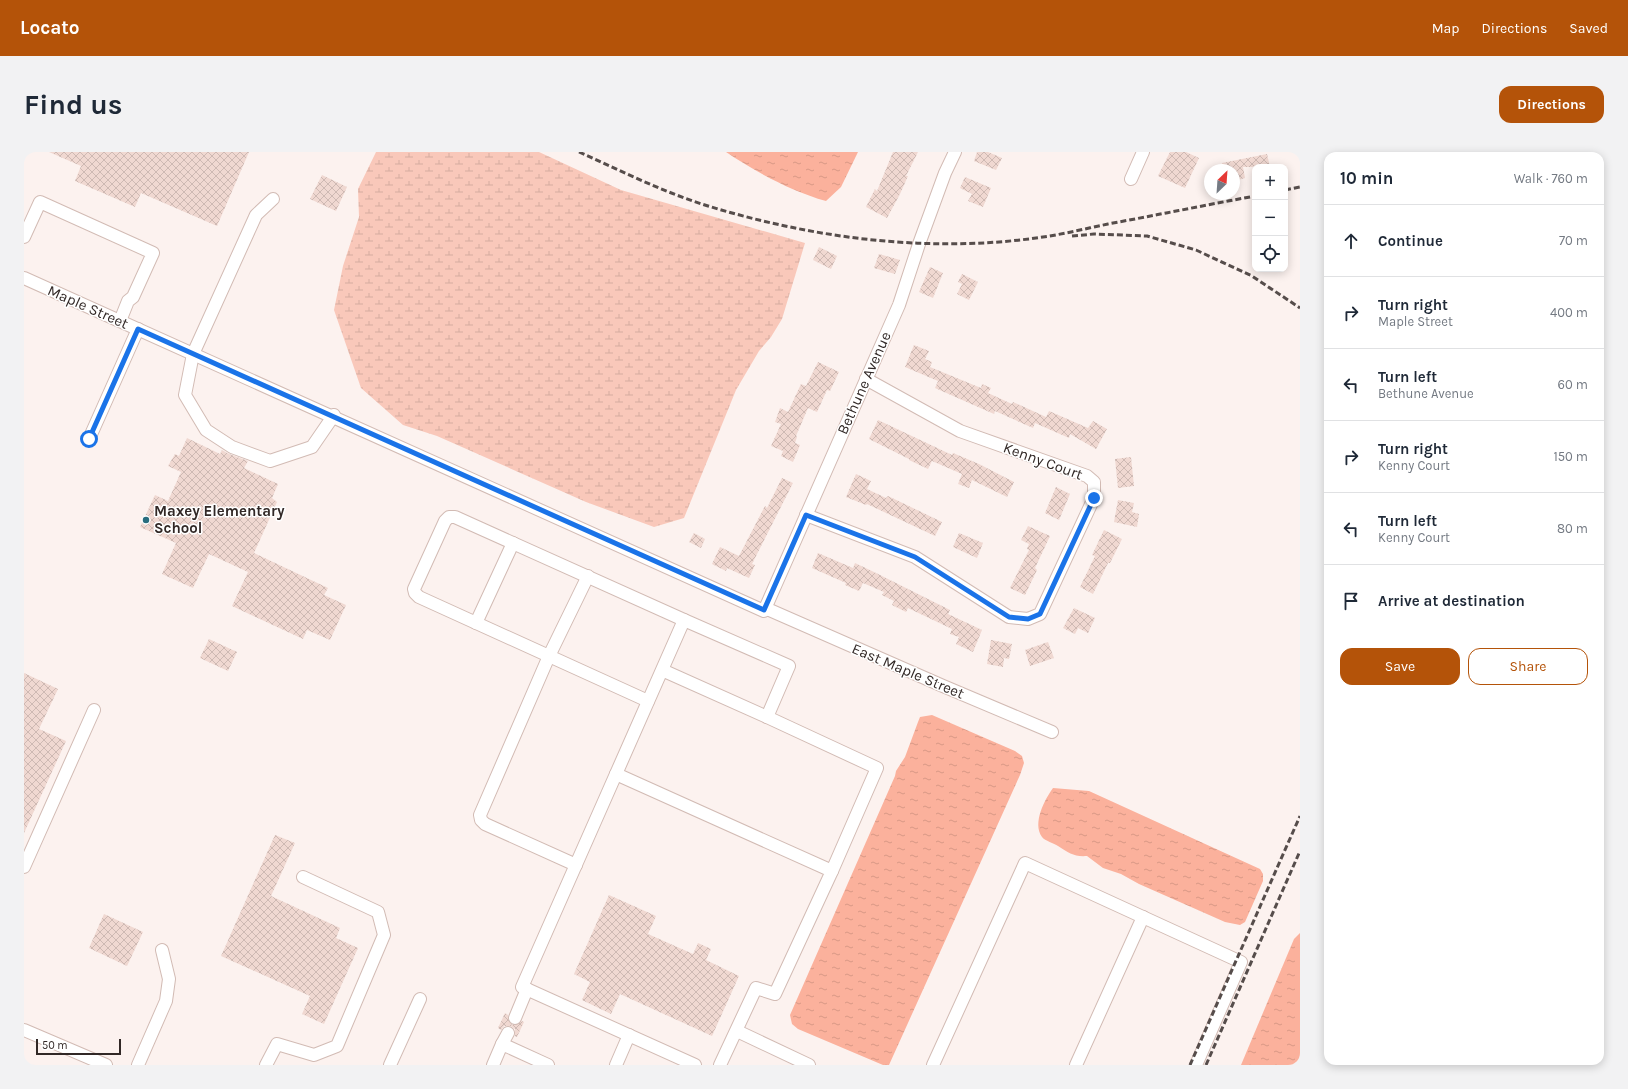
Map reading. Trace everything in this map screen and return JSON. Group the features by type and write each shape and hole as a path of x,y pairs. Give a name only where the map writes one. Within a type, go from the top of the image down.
{"street":[{"name":"Bethune Avenue","path":"765,609 899,305 942,180 955,152"},
{"path":"1131,179 1143,152"},
{"path":"274,199 256,215 193,354 185,395 206,430 232,447 270,461 312,447 333,416"},
{"path":"24,237 40,202 153,253 133,297 128,301 120,321"},
{"name":"Maple Street","path":"24,278 765,609"},
{"path":"89,439 138,329"},
{"name":"Kenny Court","path":"806,515 915,557 1009,617 1028,619 1040,614 1094,498 1094,482 1087,476 960,431 866,379"},
{"path":"648,701 418,597 414,589 445,521 450,517 455,517 789,666 767,717"},
{"path":"476,624 513,543"},
{"path":"576,865 485,824 481,820 480,815 549,656 588,576"},
{"name":"East Maple Street","path":"765,609 1052,732"},
{"path":"684,620 522,987 695,1065"},
{"path":"662,670 877,768 832,871 775,994 756,988 720,1065"},
{"path":"24,867 94,710"},
{"path":"616,774 832,871"},
{"path":"933,1065 1025,863 1241,962 1196,1065"},
{"path":"266,1065 277,1044 314,1055 337,1046 384,935 378,912 303,877"},
{"path":"1076,1065 1143,917"},
{"path":"138,1065 166,1001 169,979 162,950"},
{"path":"515,1018 527,989"},
{"path":"390,1065 420,999"},
{"path":"24,1030 106,1065"},
{"path":"737,1031 809,1065"},
{"path":"493,1065 508,1033"},
{"path":"616,1065 629,1035"},
{"path":"502,1044 548,1065"}],"green space":[{"path":"376,152 539,152 621,190 805,243 782,319 771,337 759,351 736,390 684,518 654,527 586,502 437,436 403,425 361,388 334,310 343,266 359,217 358,189"}],"water":[{"path":"726,152 858,152 841,187 826,201 800,192 774,180 749,167"},
{"path":"932,715 1015,751 1022,756 1024,763 1020,775 889,1065 883,1065 798,1029 792,1024 790,1015 896,771 905,757 920,717"},
{"path":"1053,788 1089,791 1260,869 1263,874 1263,881 1245,922 1240,925 1225,922 1139,884 1121,874 1103,868 1087,856 1072,854 1047,841 1042,837 1038,825 1043,805"},
{"path":"1300,933 1300,1065 1241,1065 1294,939"}],"building":[{"path":"49,152 249,152 217,226 141,193 135,207 75,181 81,166"},
{"path":"893,152 918,152 906,176 908,176 900,194 887,218 866,207 875,189 877,191"},
{"path":"977,152 988,152 1002,158 996,170 974,161"},
{"path":"1170,152 1186,152 1199,158 1185,188 1158,176"},
{"path":"1267,154 1269,164 1252,164 1252,167 1243,167 1245,178 1240,180 1240,164 1222,163"},
{"path":"322,175 347,187 336,211 310,199"},
{"path":"965,177 991,188 983,207 968,201 972,194 960,188"},
{"path":"819,247 837,256 831,269 813,260"},
{"path":"879,254 900,260 895,274 874,268"},
{"path":"930,267 943,273 933,298 919,292"},
{"path":"962,274 978,282 969,300 957,294 962,284 958,282"},
{"path":"914,345 929,351 925,359 932,362 930,367 981,388 982,384 991,388 988,393 1012,404 1013,402 1046,417 1049,411 1088,428 1093,421 1107,429 1096,449 1070,434 1069,438 1035,423 1033,428 995,411 994,414 935,388 938,381 905,367"},
{"path":"818,362 839,372 830,391 827,390 817,412 808,408 796,436 795,443 800,445 793,462 781,456 783,451 771,446 781,424 775,422 780,408 788,412 801,384 806,386"},
{"path":"878,420 952,455 953,453 979,464 1014,482 1007,497 972,480 969,488 958,484 962,474 932,461 928,469 869,439"},
{"path":"187,438 220,454 222,450 248,461 244,468 278,484 272,498 277,502 254,553 328,588 324,595 346,605 330,640 307,630 303,639 232,606 248,572 209,554 193,588 162,574 176,543 140,527 155,495 168,501 181,472 168,466 175,454 179,456"},
{"path":"1131,457 1134,486 1118,488 1115,459"},
{"path":"856,474 871,481 867,489 886,498 888,496 942,522 935,536 867,504 866,505 846,497"},
{"path":"782,478 793,483 752,564 755,565 749,578 727,568 726,571 712,564 720,547 739,556 765,506 767,508"},
{"path":"1056,487 1070,494 1059,520 1045,513"},
{"path":"1118,500 1134,503 1132,512 1139,514 1137,527 1114,522"},
{"path":"1028,526 1050,536 1035,568 1037,570 1025,595 1010,588 1029,550 1027,549 1029,544 1021,540"},
{"path":"1104,530 1122,539 1093,594 1080,587 1095,556 1092,555"},
{"path":"694,533 705,539 701,548 689,542"},
{"path":"959,533 983,543 977,558 953,547"},
{"path":"818,553 853,568 855,563 950,610 948,614 982,630 973,652 956,644 959,637 950,634 952,629 908,608 906,612 892,605 894,601 882,595 884,592 863,583 859,591 845,585 846,583 812,568"},
{"path":"1074,608 1095,618 1088,633 1078,628 1075,634 1063,628"},
{"path":"209,639 237,652 228,671 200,658"},
{"path":"991,640 1012,644 1009,659 1004,658 1003,667 987,664"},
{"path":"1048,642 1054,658 1030,666 1025,650"},
{"path":"24,673 58,689 39,729 66,741 24,833"},
{"path":"275,835 295,843 271,896 340,928 336,938 358,948 324,1024 302,1014 310,996 221,956"},
{"path":"609,895 656,916 648,934 693,954 698,943 711,949 706,960 739,976 712,1036 620,994 611,1014 582,1000 590,982 574,974"},
{"path":"104,914 143,932 127,966 89,948"},
{"path":"505,1013 508,1015 508,1019 512,1025 516,1025 522,1021 524,1022 517,1037 515,1036 515,1029 511,1026 504,1026 501,1030 498,1028"}],"railway":[{"path":"579,152 642,181 675,194 708,206 748,217 788,227 829,234 870,240 912,243 953,244 1036,238 1252,197"},
{"path":"1288,189 1300,187"},
{"path":"1072,236 1094,234 1147,236 1196,250 1252,276 1300,308"},
{"path":"1190,1065 1300,816"},
{"path":"1206,1065 1300,851"}],"place":[{"name":"Maxey Elementary School","path":"146,520"}],"route":[{"path":"89,439 138,329 764,610 806,515 915,557 1009,617 1028,619 1040,614 1094,498"}]}
